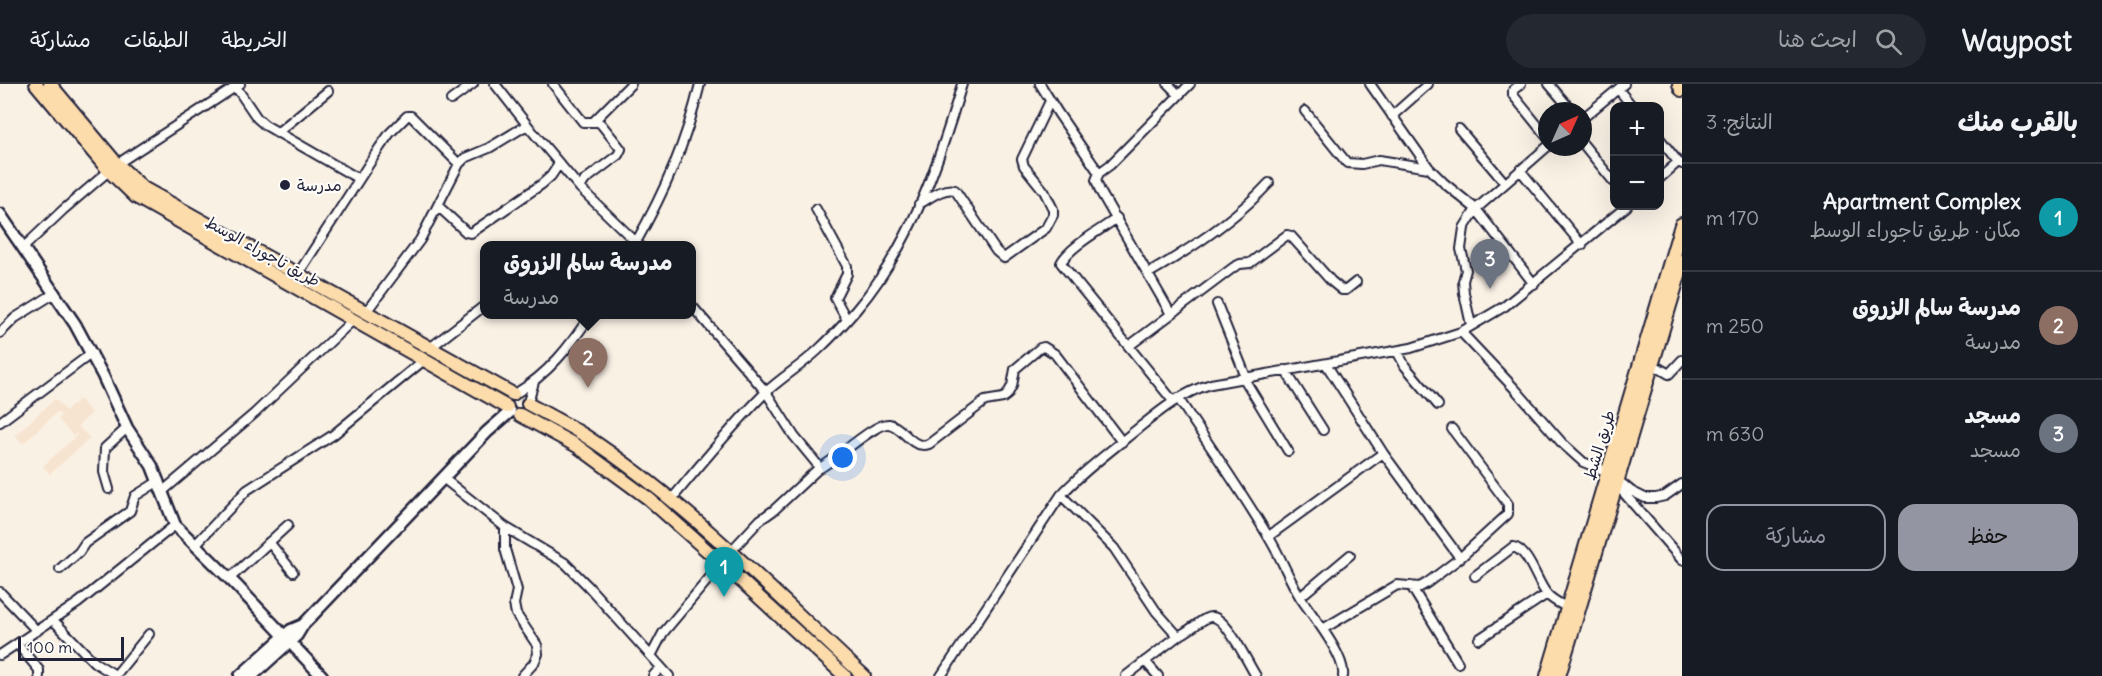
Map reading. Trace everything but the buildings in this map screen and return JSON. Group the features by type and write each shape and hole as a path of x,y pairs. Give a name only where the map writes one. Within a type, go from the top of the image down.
{"highway":[{"path":"1680,84 1682,89"},
{"name":"طريق الشط","path":"1548,676 1568,608 1616,479 1682,225"},
{"name":"طريق الشط","path":"1558,676 1682,262"}],"main road":[{"name":"طريق تاجوراء الوسط","path":"36,84 113,168 136,197 577,446 649,499 845,676"},
{"path":"50,84 113,168 168,203 514,394 523,395 528,403 584,435 671,500 864,676"},
{"path":"514,394 507,399 512,411 526,411 528,403"}],"street":[{"path":"451,100 473,84"},
{"path":"495,84 580,188 634,241"},
{"path":"553,84 576,116 583,122 601,124 618,144 620,152 585,180 580,188"},
{"path":"593,122 631,84"},
{"path":"638,241 676,164 691,122 700,84"},
{"path":"671,500 766,392 818,351 847,320 886,269 919,204 962,84"},
{"path":"1040,84 1099,173"},
{"path":"1168,84 1179,95"},
{"path":"1171,314 1097,183 1097,176 1190,84"},
{"path":"1370,84 1430,168 1444,183 1476,209 1534,284"},
{"path":"1392,116 1428,84"},
{"path":"1521,84 1514,90 1513,95 1538,126"},
{"path":"1549,84 1564,102"},
{"path":"24,247 113,168 238,86 257,118 277,133 359,179"},
{"path":"1592,111 1621,87 1630,102"},
{"path":"277,133 328,92"},
{"path":"919,204 942,191 955,190 996,252 1004,258 1046,228 1053,216 1053,209 1044,191 1022,163 1024,154 1050,101"},
{"path":"1305,111 1347,162 1362,164 1378,160 1430,168"},
{"path":"298,274 390,133 409,115 459,164"},
{"path":"366,312 420,240 459,164 465,158 489,148 527,125"},
{"path":"1459,129 1506,183"},
{"path":"1664,145 1680,163 1664,174"},
{"path":"1472,325 1463,281 1466,270 1461,249 1464,228 1476,209 1538,155"},
{"path":"1592,155 1610,177"},
{"path":"438,206 466,232 471,233 542,184 559,164"},
{"path":"1520,170 1582,244"},
{"path":"1149,273 1205,237 1255,198 1269,183"},
{"path":"816,209 848,266 847,274 835,298 847,320"},
{"path":"941,676 1061,495 1080,476 1175,399 1195,389 1244,377 1397,351 1461,332 1506,306 1622,210"},
{"path":"0,214 55,293 92,353 127,428 152,466 175,525 322,676"},
{"path":"1117,218 1078,246 1061,263 1175,399 1269,536 1300,597 1323,629 1342,667 1343,676"},
{"path":"1129,346 1234,267 1250,263 1287,235 1291,236 1336,286 1346,290 1356,282"},
{"path":"0,333 15,318 55,293"},
{"path":"1217,304 1244,377 1288,451"},
{"path":"430,348 480,309"},
{"path":"696,311 766,392 794,436 817,464 818,469"},
{"path":"514,394 534,382 562,356 586,319"},
{"path":"60,569 79,552 85,543 130,511 135,496 161,486 255,413 353,320"},
{"path":"1461,332 1572,453 1583,462 1616,479 1639,495 1656,498 1665,496 1682,484"},
{"path":"730,552 760,520 818,469 866,435 890,424 918,444 924,446 929,444 986,400 1003,398 1007,395 1012,386 1015,369 1040,348 1044,347 1056,354 1122,442"},
{"path":"1397,351 1405,366 1438,405"},
{"path":"0,422 92,353"},
{"path":"195,545 246,489 333,435 424,360"},
{"path":"1652,364 1669,374 1682,360"},
{"path":"1326,364 1383,453 1460,558"},
{"path":"1285,370 1323,430"},
{"path":"528,403 534,382"},
{"path":"252,676 287,639 291,630 303,625 494,425 512,411"},
{"path":"109,489 104,472 105,448 127,428"},
{"path":"1323,629 1397,585 1420,587 1460,558 1508,514 1508,504 1452,429"},
{"path":"1269,536 1383,453"},
{"path":"443,478 505,527 565,563 669,676"},
{"path":"1616,479 1622,491 1682,560"},
{"path":"1061,495 1114,548 1156,611 1178,636"},
{"path":"0,655 78,603 175,525"},
{"path":"229,579 288,525"},
{"path":"505,527 505,549 517,590 514,604 516,614 537,645 538,654 534,663 522,676"},
{"path":"269,542 293,572"},
{"path":"1475,576 1513,547 1518,548 1524,554 1546,594 1568,608"},
{"path":"1300,597 1350,555"},
{"path":"651,656 663,633 722,563"},
{"path":"1411,586 1458,663"},
{"path":"0,592 37,631"},
{"path":"1479,639 1546,594"},
{"path":"1126,676 1178,636 1211,617 1218,618 1227,627 1256,676"},
{"path":"53,620 94,662 115,675 149,634"},
{"path":"240,676 287,639"},
{"path":"18,645 39,670 39,676"},
{"path":"1145,661 1158,676"},
{"path":"653,676 661,667"}],"shaded area":[{"path":"55,399 66,411 79,399 92,413 78,426 90,438 50,474 43,466 77,435 76,433 73,436 58,419 61,415 57,412 23,444 15,435"}],"place":[{"name":"مدرسة","path":"285,185"},
{"name":"مسجد","path":"1490,289"},
{"name":"مدرسة سالم الزروق","path":"588,388"},
{"name":"Apartment Complex","path":"724,597"}]}
